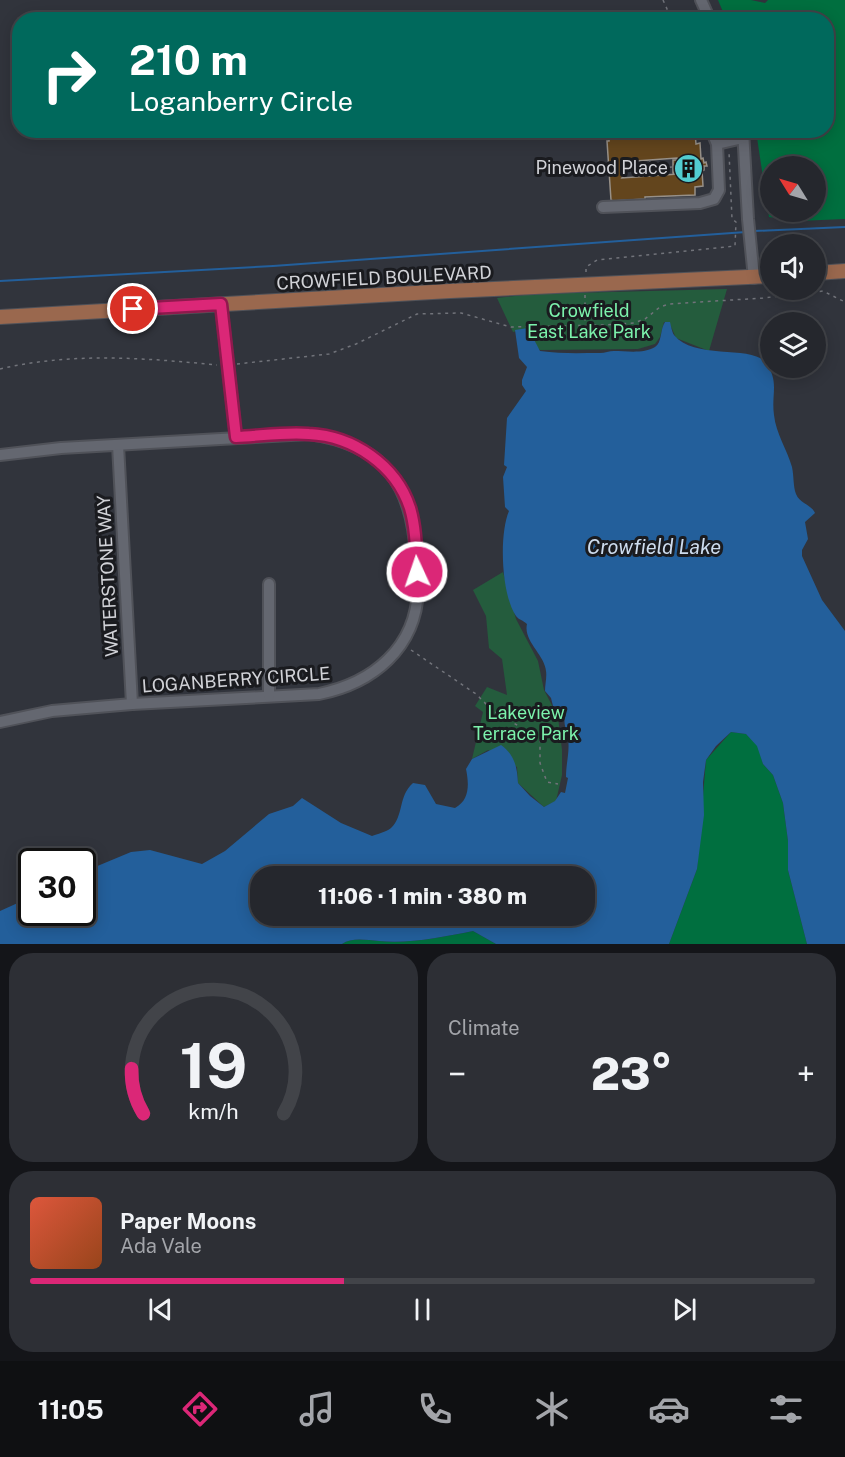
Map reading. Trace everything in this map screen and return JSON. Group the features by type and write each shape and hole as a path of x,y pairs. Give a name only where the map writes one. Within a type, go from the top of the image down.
{"main road":[{"path":"826,272 845,271"},
{"name":"CROWFIELD BOULEVARD","path":"0,317 760,277"}],"street":[{"path":"603,207 700,203 714,199 719,190 717,144 714,138"},
{"path":"717,144 735,138"},
{"path":"743,138 754,278"},
{"path":"221,304 236,437"},
{"name":"LOGANBERRY CIRCLE","path":"0,455 12,452 309,434 329,436 349,442 364,451 391,475 402,489 410,509 415,533 418,591 415,610 402,644 380,668 361,681 339,690 320,694 52,711 0,722"},
{"name":"WATERSTONE WAY","path":"118,445 132,705"},
{"path":"268,584 269,696"}],"path":[{"path":"585,326 586,267 597,260 735,246 736,222 732,219 729,141"},
{"path":"650,160 651,176"},
{"path":"624,170 673,167"},
{"path":"0,369 47,359 112,358 228,365 329,354 356,344 417,314 461,313 511,327 585,326 634,323 669,304 763,298 823,291 845,302"},
{"path":"402,644 476,694 492,710 540,739 540,763 547,782 558,784"}],"green space":[{"path":"718,0 751,0 765,3 768,0 845,0 845,219 826,220 826,156 760,157 757,138 834,138 834,12 723,12"},
{"name":"Crowfield East Lake Park","path":"727,289 709,351 676,338 669,322 664,322 660,337 655,344 638,349 540,350 533,344 527,329 513,332 497,298 533,294"},
{"name":"Lakeview Terrace Park","path":"503,572 516,619 538,661 544,690 558,717 562,775 556,801 544,807 518,783 517,767 488,750 472,759 483,712 475,706 487,687 507,695 502,659 489,648 486,616 473,590"},
{"path":"731,732 746,734 758,746 763,764 773,775 783,803 788,841 788,870 807,944 669,944 697,869 706,760"},
{"path":"473,931 496,944 342,944 355,940 414,941"}],"water":[{"name":"Crowfield Lake","path":"665,322 670,322 674,335 683,343 708,350 748,354 760,358 760,378 773,378 774,381 775,422 792,467 796,494 815,513 805,522 808,539 802,550 802,556 822,600 845,631 845,944 807,944 788,870 788,841 783,803 773,775 763,764 757,746 746,734 731,732 716,746 706,760 703,782 704,815 697,869 669,944 496,944 473,931 414,941 355,940 342,944 0,944 0,911 18,903 18,926 96,926 96,867 131,852 150,850 202,864 225,851 269,814 293,806 302,798 341,823 372,836 391,828 395,823 405,794 413,783 425,785 436,804 455,808 460,805 466,796 468,780 466,769 472,759 501,745 514,762 518,783 544,807 555,801 561,792 565,793 569,744 565,724 566,715 560,707 553,706 551,698 545,691 545,665 528,636 527,624 517,617 511,606 503,564 504,534 509,511 505,507 503,477 507,467 504,465 507,418 526,391 522,380 527,367 519,358 515,330 528,328 540,351 563,353 640,351 651,349 659,342 663,325"}],"building":[{"name":"Pinewood Place","path":"620,138 695,138 696,144 700,143 701,159 703,158 707,166 704,166 702,171 703,186 695,187 695,195 611,200 607,141","holes":["677,158 678,160 673,160 673,173 678,174 622,178 624,175 622,162"]}],"waterway":[{"path":"754,231 845,227"},
{"path":"0,281 273,266 746,232"}],"place":[{"name":"Pinewood Place","path":"689,168"}],"route":[{"path":"133,309 221,304 236,437 309,434 329,436 349,442 364,451 391,475 402,489 410,509 415,533 417,572"}]}
